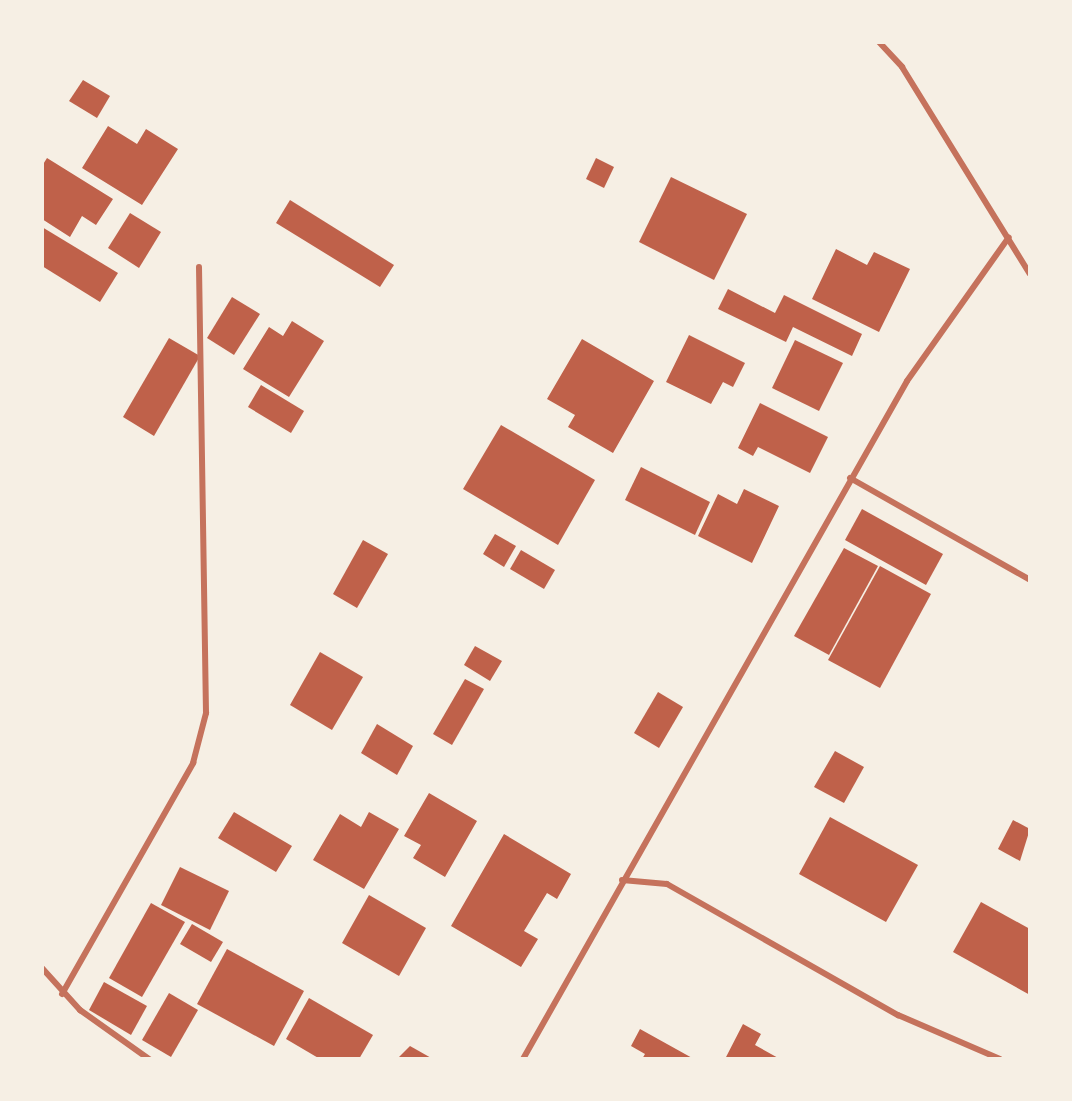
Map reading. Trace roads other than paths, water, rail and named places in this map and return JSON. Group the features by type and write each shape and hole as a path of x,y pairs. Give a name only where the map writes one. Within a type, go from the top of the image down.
{"street":[{"path":"879,42 902,67 1030,274"},
{"path":"523,1059 622,880 907,381 1009,237"},
{"path":"62,993 193,762 206,713 199,267"},
{"path":"850,478 1030,580"},
{"path":"622,880 667,884 898,1015 1000,1059"},
{"path":"42,968 62,993 149,1059"}]}
